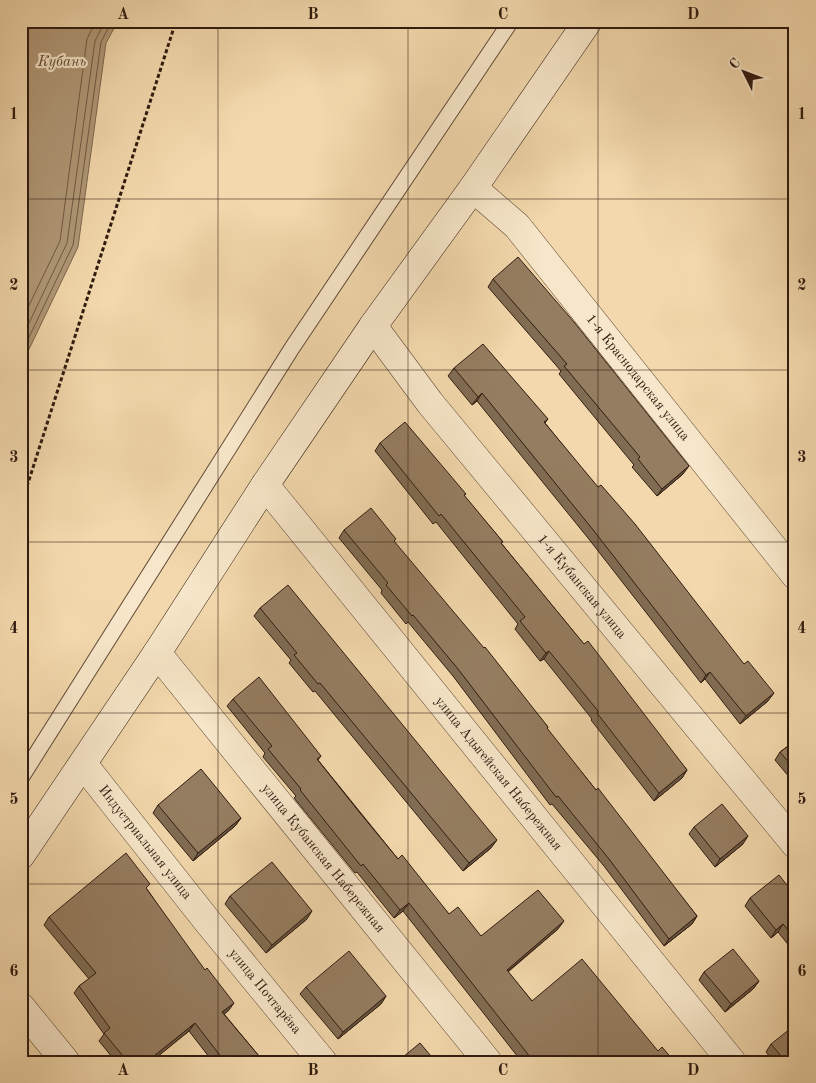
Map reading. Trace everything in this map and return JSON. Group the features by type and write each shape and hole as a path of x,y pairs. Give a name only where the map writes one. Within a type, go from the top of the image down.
{"street":[{"path":"21,855 158,653 265,485 373,326 473,188 588,21"},
{"name":"1-я Краснодарская улица","path":"473,188 517,226 795,575"},
{"name":"1-я Кубанская улица","path":"373,326 430,403 795,844"},
{"name":"улица Адыгейская Набережная","path":"265,485 732,1062"},
{"name":"улица Кубанская Набережная","path":"158,653 488,1062"},
{"name":"Индустриальная улица","path":"82,764 208,922"},
{"name":"улица Почтарёва","path":"208,922 323,1062"},
{"path":"21,1007 66,1062"}],"lane":[{"path":"21,778 292,348 511,21"}],"path":[{"path":"21,505 176,21"}],"water":[{"name":"Кубань","path":"21,21 118,21 106,43 78,247 21,366"}],"building":[{"path":"518,257 574,322 689,466 662,489 638,459 640,457 564,366 567,364 493,279"},
{"path":"483,344 548,419 544,422 598,487 601,485 635,524 744,664 748,661 774,693 746,716 710,672 706,675 594,531 482,393 478,397 454,368"},
{"path":"405,422 466,494 464,495 503,542 501,543 584,644 588,641 687,770 659,793 597,713 598,711 549,651 546,653 520,621 525,617 380,443"},
{"path":"371,508 396,539 394,541 485,647 697,916 669,939 609,859 558,796 556,797 458,669 386,585 388,583 344,530"},
{"path":"288,585 497,840 469,863 320,683 318,684 294,655 297,653 260,608"},
{"path":"259,677 321,756 317,759 360,813 398,859 402,855 449,914 458,907 481,936 538,890 564,921 507,970 532,1001 582,959 658,1051 662,1047 675,1062 534,1062 409,903 400,910 363,864 361,866 268,749 272,746 233,699"},
{"path":"795,741 795,770 780,752"},
{"path":"201,769 241,818 198,853 158,805"},
{"path":"722,804 748,836 720,859 694,827"},
{"path":"126,853 150,884 146,888 205,970 207,968 234,1003 222,1012 264,1062 218,1062 222,1058 195,1023 154,1056 159,1062 128,1062 104,1033 110,1028 79,986 96,973 49,917"},
{"path":"272,862 312,911 272,945 230,896"},
{"path":"779,875 795,895 795,938 783,924 776,930 750,898"},
{"path":"733,949 759,981 731,1004 704,972"},
{"path":"349,951 386,996 343,1032 306,987"},
{"path":"795,1025 795,1062 786,1062 771,1044"},
{"path":"420,1043 436,1062 397,1062"}]}
